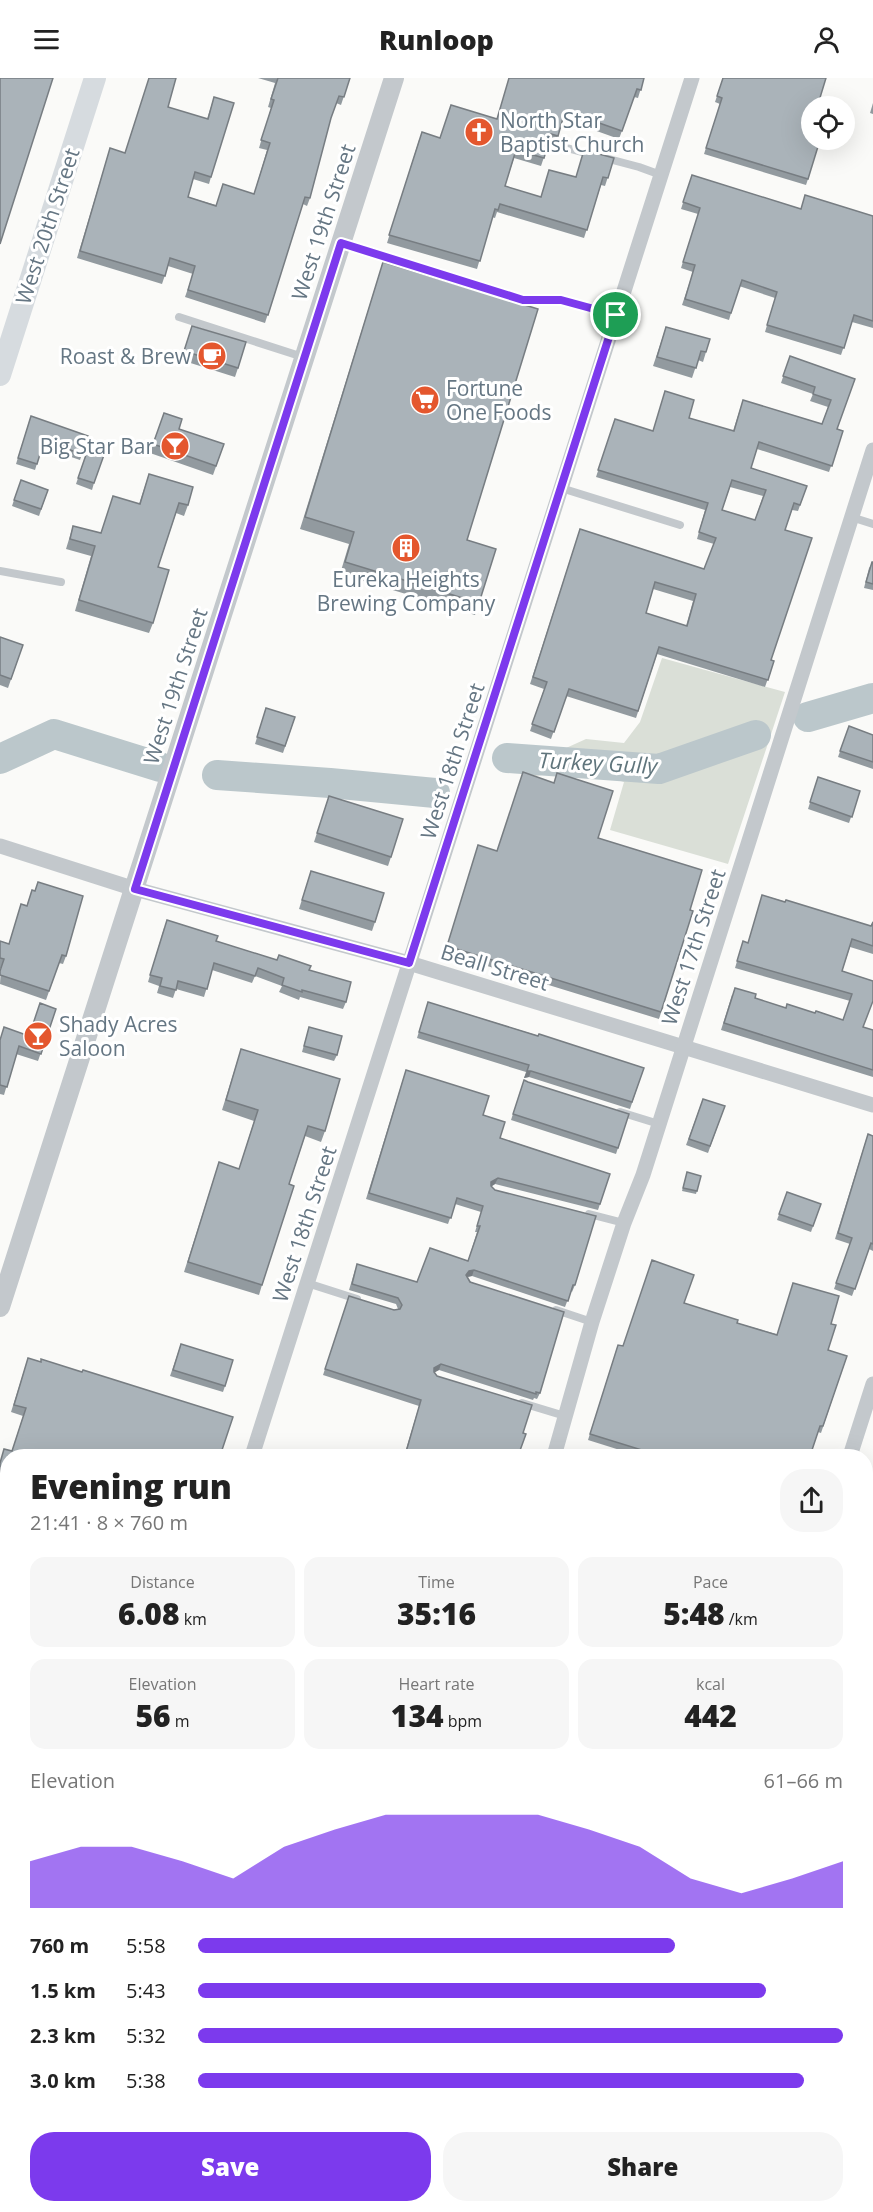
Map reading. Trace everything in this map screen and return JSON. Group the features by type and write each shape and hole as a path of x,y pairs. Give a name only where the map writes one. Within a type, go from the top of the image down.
{"main road":[{"name":"West 20th Street","path":"0,375 95,78"}],"street":[{"name":"West 19th Street","path":"0,1307 135,889 182,732 394,78"},
{"name":"West 18th Street","path":"254,1449 692,78"},
{"name":"West 17th Street","path":"556,1449 567,1416 578,1365 624,1223 643,1175 873,450"},
{"name":"Beall Street","path":"0,846 135,889 409,963 873,1106"},
{"path":"852,1449 873,1384"}],"lane":[{"path":"563,147 639,167 661,176"},
{"path":"341,243 523,300 561,300 616,315"},
{"path":"179,317 305,358"},
{"path":"561,488 680,525"},
{"path":"851,517 873,524"},
{"path":"0,571 61,582"},
{"path":"615,1111 658,1124"},
{"path":"581,1212 624,1223"},
{"path":"307,1283 362,1300"},
{"path":"546,1307 592,1322"},
{"path":"515,1400 567,1416"}],"shaded area":[{"path":"662,658 785,692 728,864 610,830 624,782 582,768 536,776 500,764 507,744 555,753 586,739 624,743 640,722"}],"building":[{"path":"0,78 53,78 0,244"},
{"path":"149,78 176,78 168,107 208,119 214,97 234,103 211,177 195,172 188,197 216,206 223,184 254,194 270,143 261,140 274,100 271,99 278,78 350,78 344,97 339,96 331,118 310,198 305,197 268,315 188,290 195,266 170,258 165,276 80,251 110,148 125,153"},
{"path":"509,78 644,78 641,90 637,89 622,131 565,111 558,136 551,134 544,158 516,150 505,186 541,197 549,170 576,177 584,150 614,158 608,178 603,177 587,230 500,204 498,210 495,209 480,261 389,235 422,132 440,138 451,105 497,119"},
{"path":"723,78 826,78 821,96 801,96 801,150 817,150 808,179 706,148 722,98 717,96"},
{"path":"692,175 801,209 805,195 873,216 873,321 854,315 844,348 767,325 777,292 742,280 731,313 685,299 695,265 683,262 700,208 683,202"},
{"name":"Fortune One Foods","path":"383,262 538,309 467,540 496,549 479,603 345,562 354,532 305,517"},
{"name":"Roast & Brew","path":"192,326 246,342 238,368 184,351"},
{"path":"666,327 710,339 706,352 701,351 696,368 657,357"},
{"path":"790,356 855,379 837,429 843,431 832,466 759,442 751,468 807,486 800,505 794,503 785,530 812,538 771,660 774,661 768,680 659,647 638,711 569,689 554,732 532,724 547,682 533,677 580,529 704,569 716,538 699,532 708,503 598,470 615,419 653,431 665,391 694,400 689,418 734,431 743,400 822,424 831,400 813,394 815,387 783,376","holes":["732,480 766,490 755,520 722,510","655,582 696,594 687,626 646,613"]},
{"name":"Big Star Bar","path":"164,413 182,419 179,429 224,444 216,466 153,444"},
{"path":"31,416 88,436 82,454 44,441 37,464 18,458"},
{"path":"88,449 104,455 94,483 78,478"},
{"path":"149,474 193,487 188,505 179,503 158,567 169,570 153,623 79,600 95,546 70,539 73,526 101,533 113,496 140,504"},
{"path":"21,480 48,490 41,509 14,500"},
{"path":"873,562 873,584 866,582"},
{"path":"0,637 23,645 11,679 0,675"},
{"path":"266,708 295,717 285,746 257,737"},
{"path":"849,726 873,735 873,762 840,751"},
{"path":"523,772 554,783 557,773 613,791 598,838 702,870 690,910 693,911 661,1012 447,946 478,845 497,851"},
{"path":"818,777 860,791 852,817 810,802"},
{"path":"329,796 403,819 391,857 317,833"},
{"path":"311,871 384,893 375,922 302,900"},
{"path":"38,882 83,896 66,956 62,955 49,991 0,975 4,959 0,958 0,941 9,944 21,904 27,906 32,890 35,891"},
{"path":"762,895 871,926 873,922 873,946 852,939 842,971 873,981 873,1001 863,1027 873,1030 873,1070 724,1023 735,988 756,994 755,998 786,1008 787,1004 843,1020 852,994 737,961 743,941 748,943"},
{"path":"167,920 218,936 216,941 277,960 279,955 311,966 309,970 351,982 346,1002 282,985 284,978 258,968 255,976 214,963 207,989 178,981 176,990 160,986 162,978 150,975"},
{"path":"428,1002 538,1036 539,1034 644,1068 632,1102 527,1071 529,1065 419,1032"},
{"path":"40,1003 56,1009 41,1054 19,1046 7,1087 0,1085 0,1040 4,1027 29,1036"},
{"path":"309,1027 342,1036 337,1055 304,1046"},
{"path":"241,1049 340,1079 325,1131 308,1126 289,1184 294,1186 262,1285 188,1262 219,1162 239,1169 258,1110 226,1100"},
{"path":"406,1070 489,1096 483,1115 505,1122 500,1138 610,1174 600,1204 498,1178 491,1182 495,1190 596,1216 568,1301 474,1270 469,1271 466,1275 470,1282 564,1312 540,1393 536,1392 536,1394 441,1364 434,1368 437,1376 532,1405 521,1449 407,1449 421,1400 325,1369 349,1296 394,1310 400,1309 402,1305 398,1298 352,1284 357,1264 417,1282 430,1248 468,1261 480,1226 477,1226 483,1206 457,1198 451,1218 369,1193"},
{"path":"524,1080 629,1114 618,1148 513,1114"},
{"path":"703,1099 725,1106 710,1146 689,1139"},
{"path":"868,1134 873,1136 873,1244 871,1243 855,1289 836,1283 852,1238 838,1233"},
{"path":"687,1172 701,1176 697,1191 683,1188"},
{"path":"787,1192 821,1204 813,1226 779,1214"},
{"path":"652,1260 694,1275 684,1303 777,1335 793,1283 839,1296 831,1324 836,1325 828,1350 847,1356 823,1426 820,1426 812,1449 638,1449 590,1434 618,1345 623,1346"},
{"path":"181,1344 233,1360 225,1386 173,1370"},
{"path":"28,1358 41,1362 41,1359 82,1372 83,1370 233,1417 222,1449 13,1449 26,1408 14,1405"}],"waterway":[{"name":"Turkey Gully","path":"808,717 873,698"},
{"name":"Turkey Gully","path":"0,759 54,734 160,767"},
{"name":"Turkey Gully","path":"507,758 659,769 756,735"},
{"name":"Turkey Gully","path":"217,775 435,793"}],"place":[{"name":"North Star Baptist Church","path":"479,132"},
{"name":"Roast & Brew","path":"212,356"},
{"name":"Fortune One Foods","path":"425,400"},
{"name":"Big Star Bar","path":"175,446"},
{"name":"Eureka Heights Brewing Company","path":"406,548"},
{"name":"Shady Acres Saloon","path":"38,1036"}],"route":[{"path":"341,243 523,300 561,300 616,315 409,963 135,889 341,243"}]}
